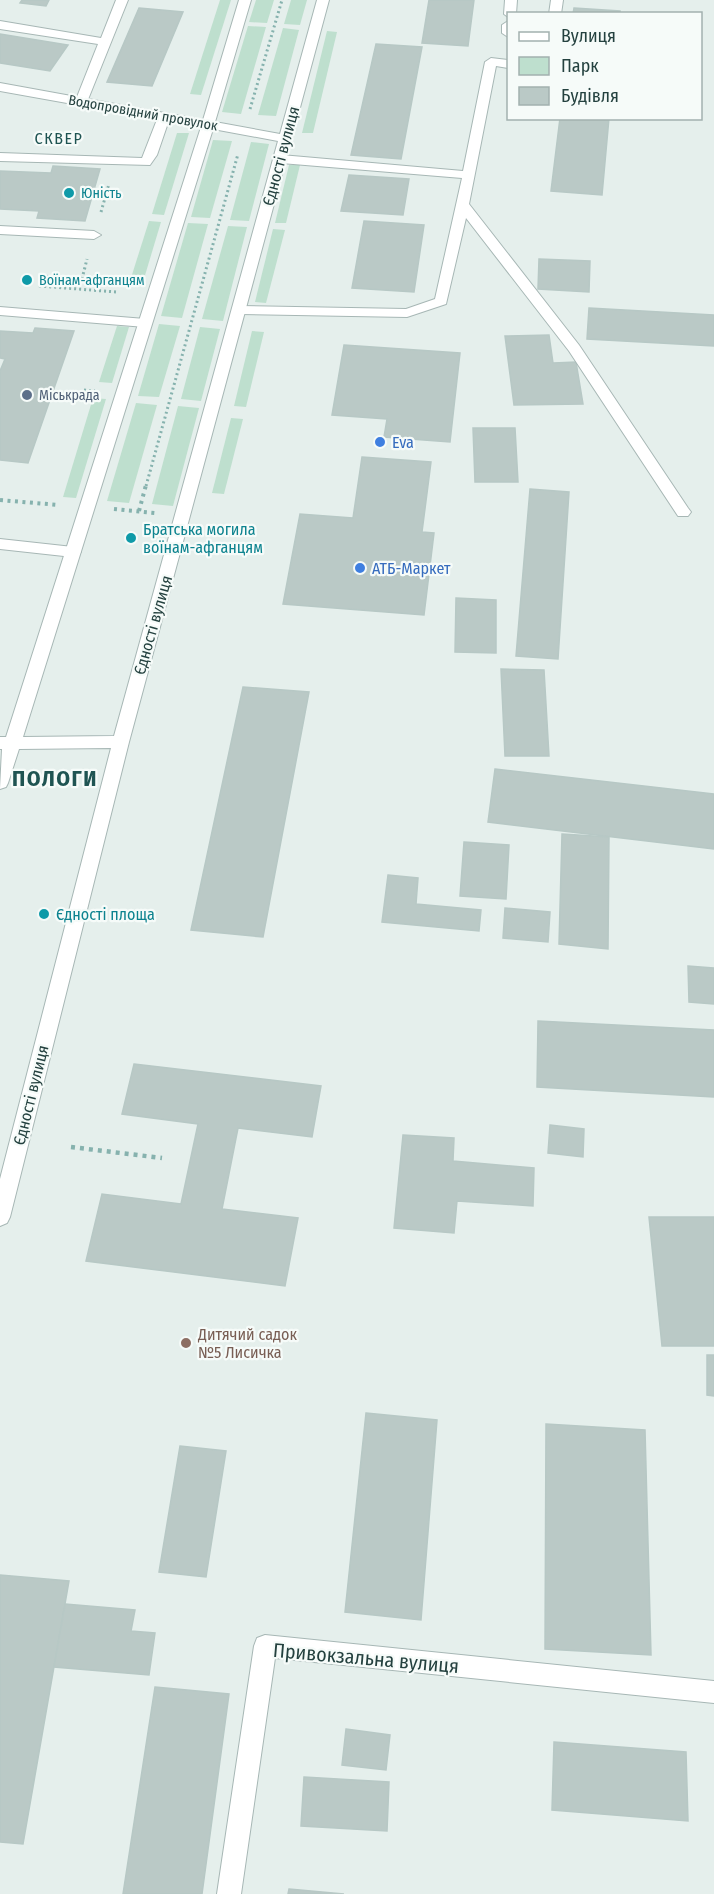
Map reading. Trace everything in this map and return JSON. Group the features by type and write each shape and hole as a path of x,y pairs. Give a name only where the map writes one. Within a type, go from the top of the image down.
{"street":[{"path":"81,102 122,0"},
{"path":"0,783 6,743 73,552 208,125 244,0"},
{"name":"Єдності вулиця","path":"0,1216 121,742 323,0"},
{"path":"0,25 105,42"},
{"path":"240,310 407,314 441,301 490,62 507,64"},
{"name":"Водопровідний провулок","path":"0,87 286,139"},
{"path":"0,157 145,162 152,154 164,117"},
{"path":"281,159 468,175"},
{"path":"462,204 574,348 683,512"},
{"path":"0,231 94,235"},
{"path":"0,311 145,323"},
{"path":"0,544 73,552"},
{"path":"6,743 121,742"},
{"name":"Привокзальна вулиця","path":"229,1894 265,1647 714,1692"}],"path":[{"path":"139,512 282,0"},
{"path":"116,292 40,286 43,276 120,282"},
{"path":"71,1147 162,1158"}],"green space":[{"path":"220,0 231,0 201,95 190,94"},
{"path":"256,0 274,0 267,23 249,22"},
{"path":"291,0 307,0 300,25 284,24"},
{"path":"248,26 266,27 241,114 222,112"},
{"path":"283,28 299,30 276,116 258,115"},
{"path":"327,31 337,32 313,133 302,133"},
{"path":"177,133 189,133 164,215 152,214"},
{"path":"213,140 232,141 210,218 191,217"},
{"path":"251,142 269,144 249,221 230,220"},
{"path":"289,165 300,165 286,223 275,223"},
{"path":"149,221 161,222 143,282 130,281"},
{"path":"188,223 208,224 182,318 161,316"},
{"path":"228,226 247,227 223,321 202,319"},
{"path":"273,229 285,230 266,303 255,302"},
{"path":"159,324 180,326 159,397 138,396"},
{"path":"117,326 129,327 112,383 99,382"},
{"path":"200,327 220,329 201,401 181,399"},
{"path":"252,331 264,332 246,407 234,406"},
{"path":"93,398 106,399 76,498 63,497"},
{"path":"136,403 157,405 129,503 107,501"},
{"path":"178,406 199,408 173,506 152,504"},
{"path":"231,418 243,419 224,494 212,493"}],"building":[{"path":"22,0 49,0 46,6 20,3"},
{"path":"429,0 474,0 468,46 422,43"},
{"path":"139,8 183,12 152,86 107,82"},
{"path":"574,8 620,11 620,12 573,12"},
{"path":"0,34 68,45 50,71 0,63"},
{"path":"376,44 422,47 401,159 351,155"},
{"path":"560,120 609,120 602,195 551,191"},
{"path":"53,166 100,169 85,221 37,218 39,211 0,209 0,171 51,173"},
{"path":"349,175 409,179 403,215 341,211"},
{"path":"364,221 424,225 414,292 352,288"},
{"path":"539,259 590,261 589,292 538,289"},
{"path":"589,308 714,315 714,346 587,339"},
{"path":"35,328 74,331 28,463 0,460 0,371 5,359 0,358 0,331 33,333"},
{"path":"549,335 553,363 576,362 583,404 514,405 505,336"},
{"path":"344,345 460,353 450,442 384,437 387,419 332,415"},
{"path":"473,428 515,428 518,482 475,482"},
{"name":"АТБ-Маркет","path":"362,457 431,462 422,532 434,533 424,615 283,604 300,514 353,518"},
{"path":"530,489 569,492 558,659 516,656"},
{"path":"456,598 496,600 496,653 455,652"},
{"path":"501,669 544,670 549,756 505,756"},
{"path":"243,687 309,692 263,937 191,930"},
{"path":"495,769 714,794 714,849 488,822"},
{"path":"562,834 609,837 608,949 559,944"},
{"path":"464,842 509,845 506,899 460,896"},
{"path":"388,875 418,878 416,904 481,910 479,931 382,922"},
{"path":"505,908 550,912 548,942 503,938"},
{"path":"688,966 714,968 714,1004 689,1002"},
{"path":"538,1021 714,1030 714,1097 537,1087"},
{"path":"134,1064 321,1086 312,1137 238,1128 222,1209 298,1218 285,1286 86,1261 102,1194 181,1204 198,1124 122,1114"},
{"path":"550,1125 584,1129 583,1157 548,1153"},
{"path":"403,1135 454,1138 453,1161 534,1168 533,1206 457,1201 454,1233 394,1228"},
{"path":"649,1217 714,1217 714,1346 662,1346"},
{"path":"707,1355 714,1355 714,1396 707,1395"},
{"path":"366,1413 437,1420 421,1620 345,1612"},
{"path":"546,1424 645,1430 651,1655 545,1649"},
{"path":"180,1446 226,1451 206,1577 159,1572"},
{"path":"0,1575 69,1581 23,1844 0,1842"},
{"path":"65,1604 135,1610 131,1631 155,1633 149,1675 54,1667"},
{"path":"155,1687 229,1694 202,1894 123,1894"},
{"path":"346,1729 390,1735 386,1770 342,1765"},
{"path":"554,1742 686,1752 688,1821 552,1810"},
{"path":"304,1777 389,1782 387,1831 301,1826"},
{"path":"289,1889 344,1894 288,1894"}],"place":[{"name":"Юність","path":"69,193"},
{"name":"Воїнам-афганцям","path":"27,280"},
{"name":"Міськрада","path":"27,395"},
{"name":"Eva","path":"380,442"},
{"name":"Братська могила воїнам-афганцям","path":"131,538"},
{"name":"АТБ-Маркет","path":"360,568"},
{"name":"Єдності площа","path":"44,914"},
{"name":"Дитячий садок №5 Лисичка","path":"186,1343"}],"district":[{"name":"СКВЕР","path":"59,138"},
{"name":"ПОЛОГИ","path":"55,778"}]}
